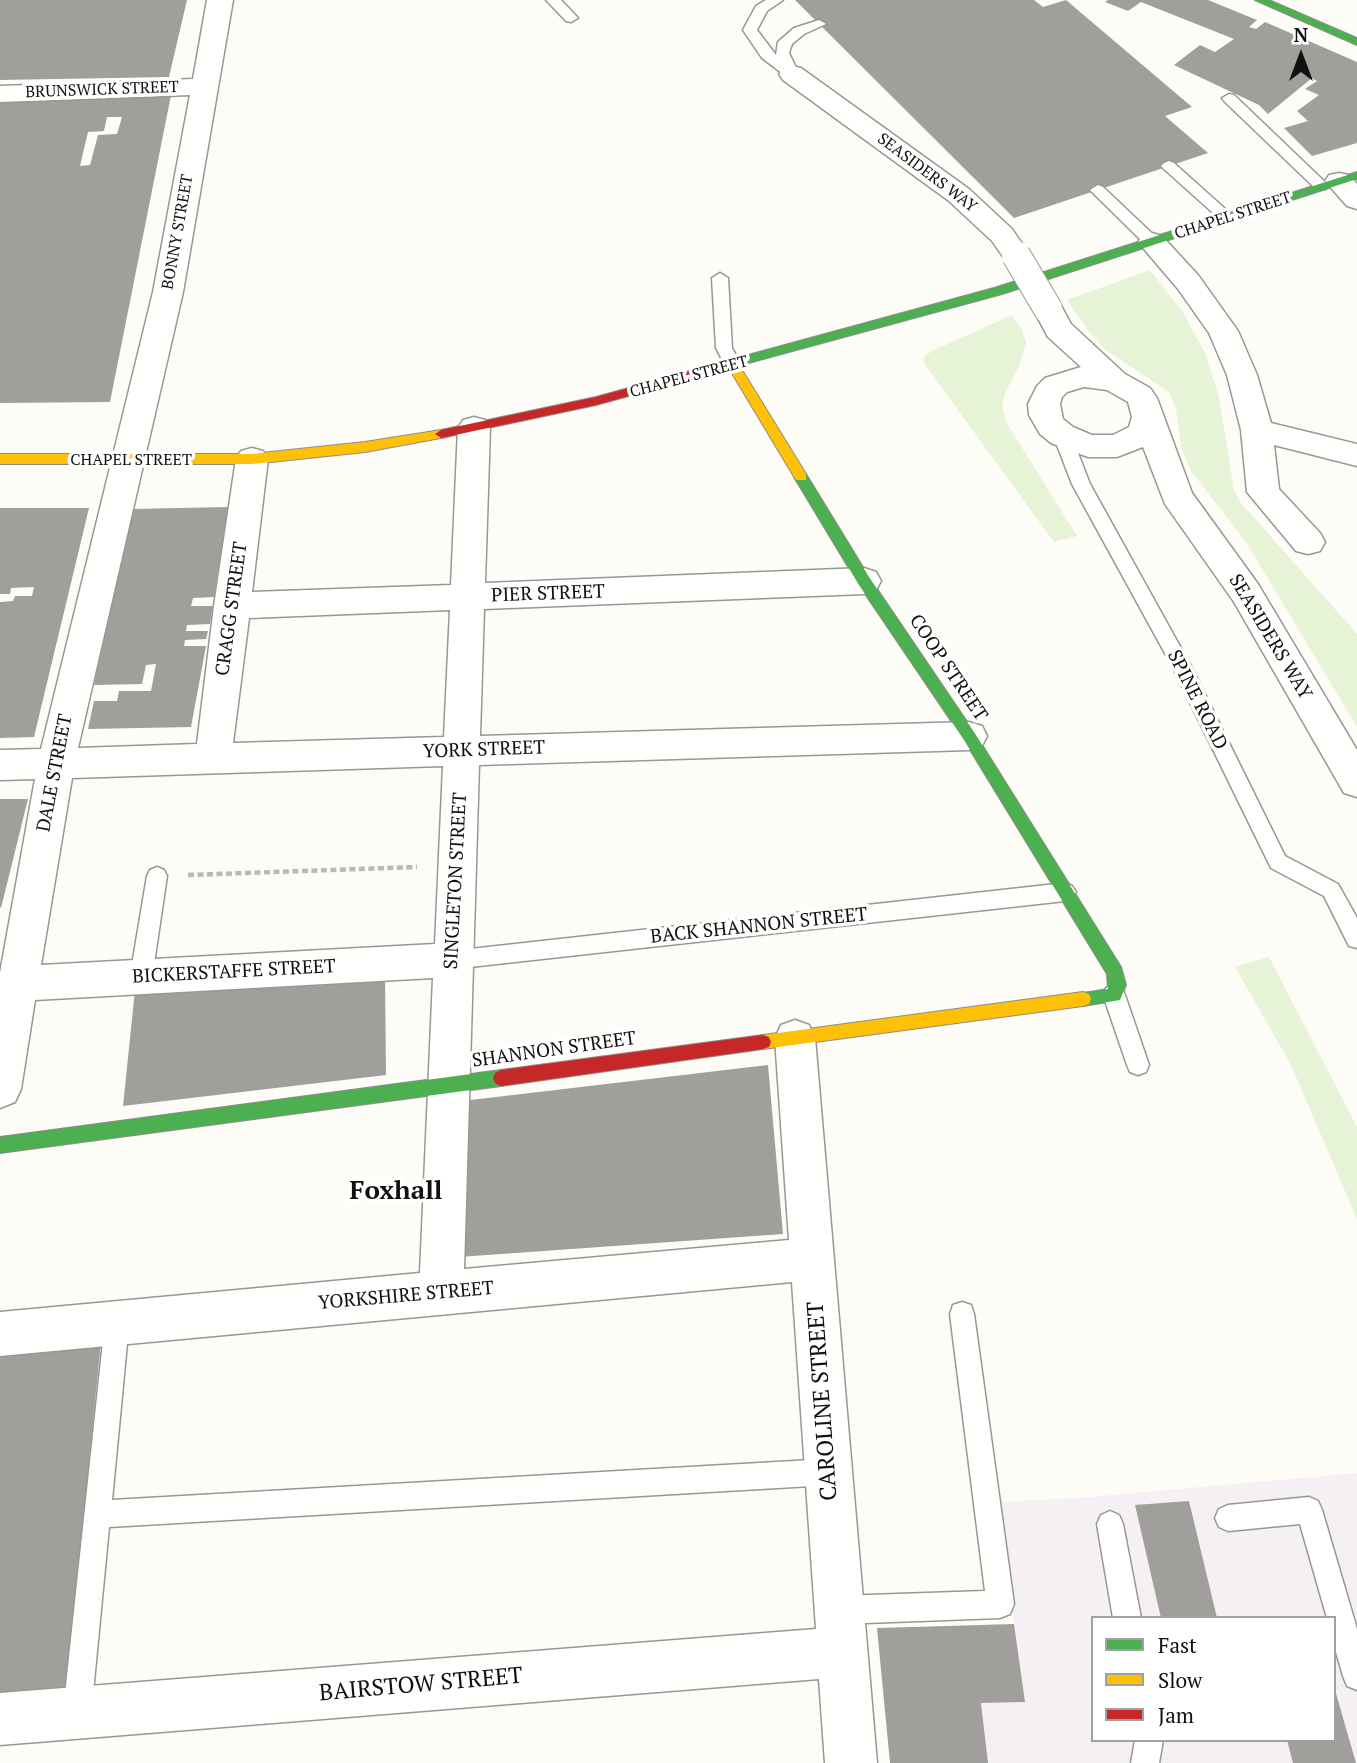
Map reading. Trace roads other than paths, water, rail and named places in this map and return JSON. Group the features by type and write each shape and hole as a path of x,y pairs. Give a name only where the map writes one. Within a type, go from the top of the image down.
{"street":[{"name":"BONNY STREET","path":"127,461 168,292 219,0"},
{"path":"1259,0 1357,42"},
{"path":"1293,14 1338,16"},
{"name":"SEASIDERS WAY","path":"792,74 960,195 1002,235 1054,320 1114,380 1139,396 1146,406 1177,496 1247,593 1357,782"},
{"name":"BRUNSWICK STREET","path":"0,94 204,87"},
{"name":"CHAPEL STREET","path":"0,459 252,459 365,447 474,428 596,401 733,365 998,291 1227,218 1344,186"},
{"path":"1152,242 1188,282 1223,331 1242,375 1257,430 1263,492 1308,542"},
{"path":"1054,320 1056,385"},
{"name":"COOP STREET","path":"733,365 864,581 969,736 1115,972 1118,985 1114,995"},
{"path":"1062,435 1051,426 1045,415 1044,404 1056,385 1083,377 1114,380"},
{"path":"1102,447 1117,446 1140,435 1148,417"},
{"name":"SINGLETON STREET","path":"441,1293 474,428"},
{"path":"1257,430 1357,455"},
{"name":"SEASIDERS WAY","path":"1062,435 1088,446 1102,447 1177,496"},
{"name":"CRAGG STREET","path":"213,759 252,459"},
{"name":"DALE STREET","path":"0,1089 56,763 127,461"},
{"name":"PIER STREET","path":"231,606 864,581"},
{"name":"YORK STREET","path":"0,765 969,736"},
{"name":"BICKERSTAFFE STREET","path":"16,984 452,960"},
{"name":"SHANNON STREET","path":"0,1146 1114,995"},
{"name":"CAROLINE STREET","path":"795,1038 851,1763"},
{"name":"YORKSHIRE STREET","path":"0,1334 813,1259"},
{"name":"BAIRSTOW STREET","path":"0,1719 841,1631"}],"lane":[{"path":"553,0 571,18"},
{"path":"776,0 761,9 750,30 767,55 792,74"},
{"path":"792,74 782,53 785,42 793,34 819,24"},
{"path":"1229,98 1344,186"},
{"path":"1169,166 1227,218"},
{"path":"1098,190 1152,242"},
{"path":"720,278 724,348 733,365"},
{"name":"SPINE ROAD","path":"1062,435 1081,484 1182,668 1278,862 1331,890 1357,939"},
{"path":"141,977 158,876"},
{"name":"BACK SHANNON STREET","path":"452,960 1065,892"},
{"path":"1114,995 1138,1065"},
{"path":"841,1631 999,1604 962,1314"},
{"path":"77,1713 117,1323"},
{"path":"99,1514 829,1472"},
{"path":"1228,1518 1309,1510 1357,1676"},
{"path":"1110,1524 1127,1616"},
{"path":"1145,1763 1149,1742"}],"district":[{"name":"Foxhall","path":"396,1192"}]}
